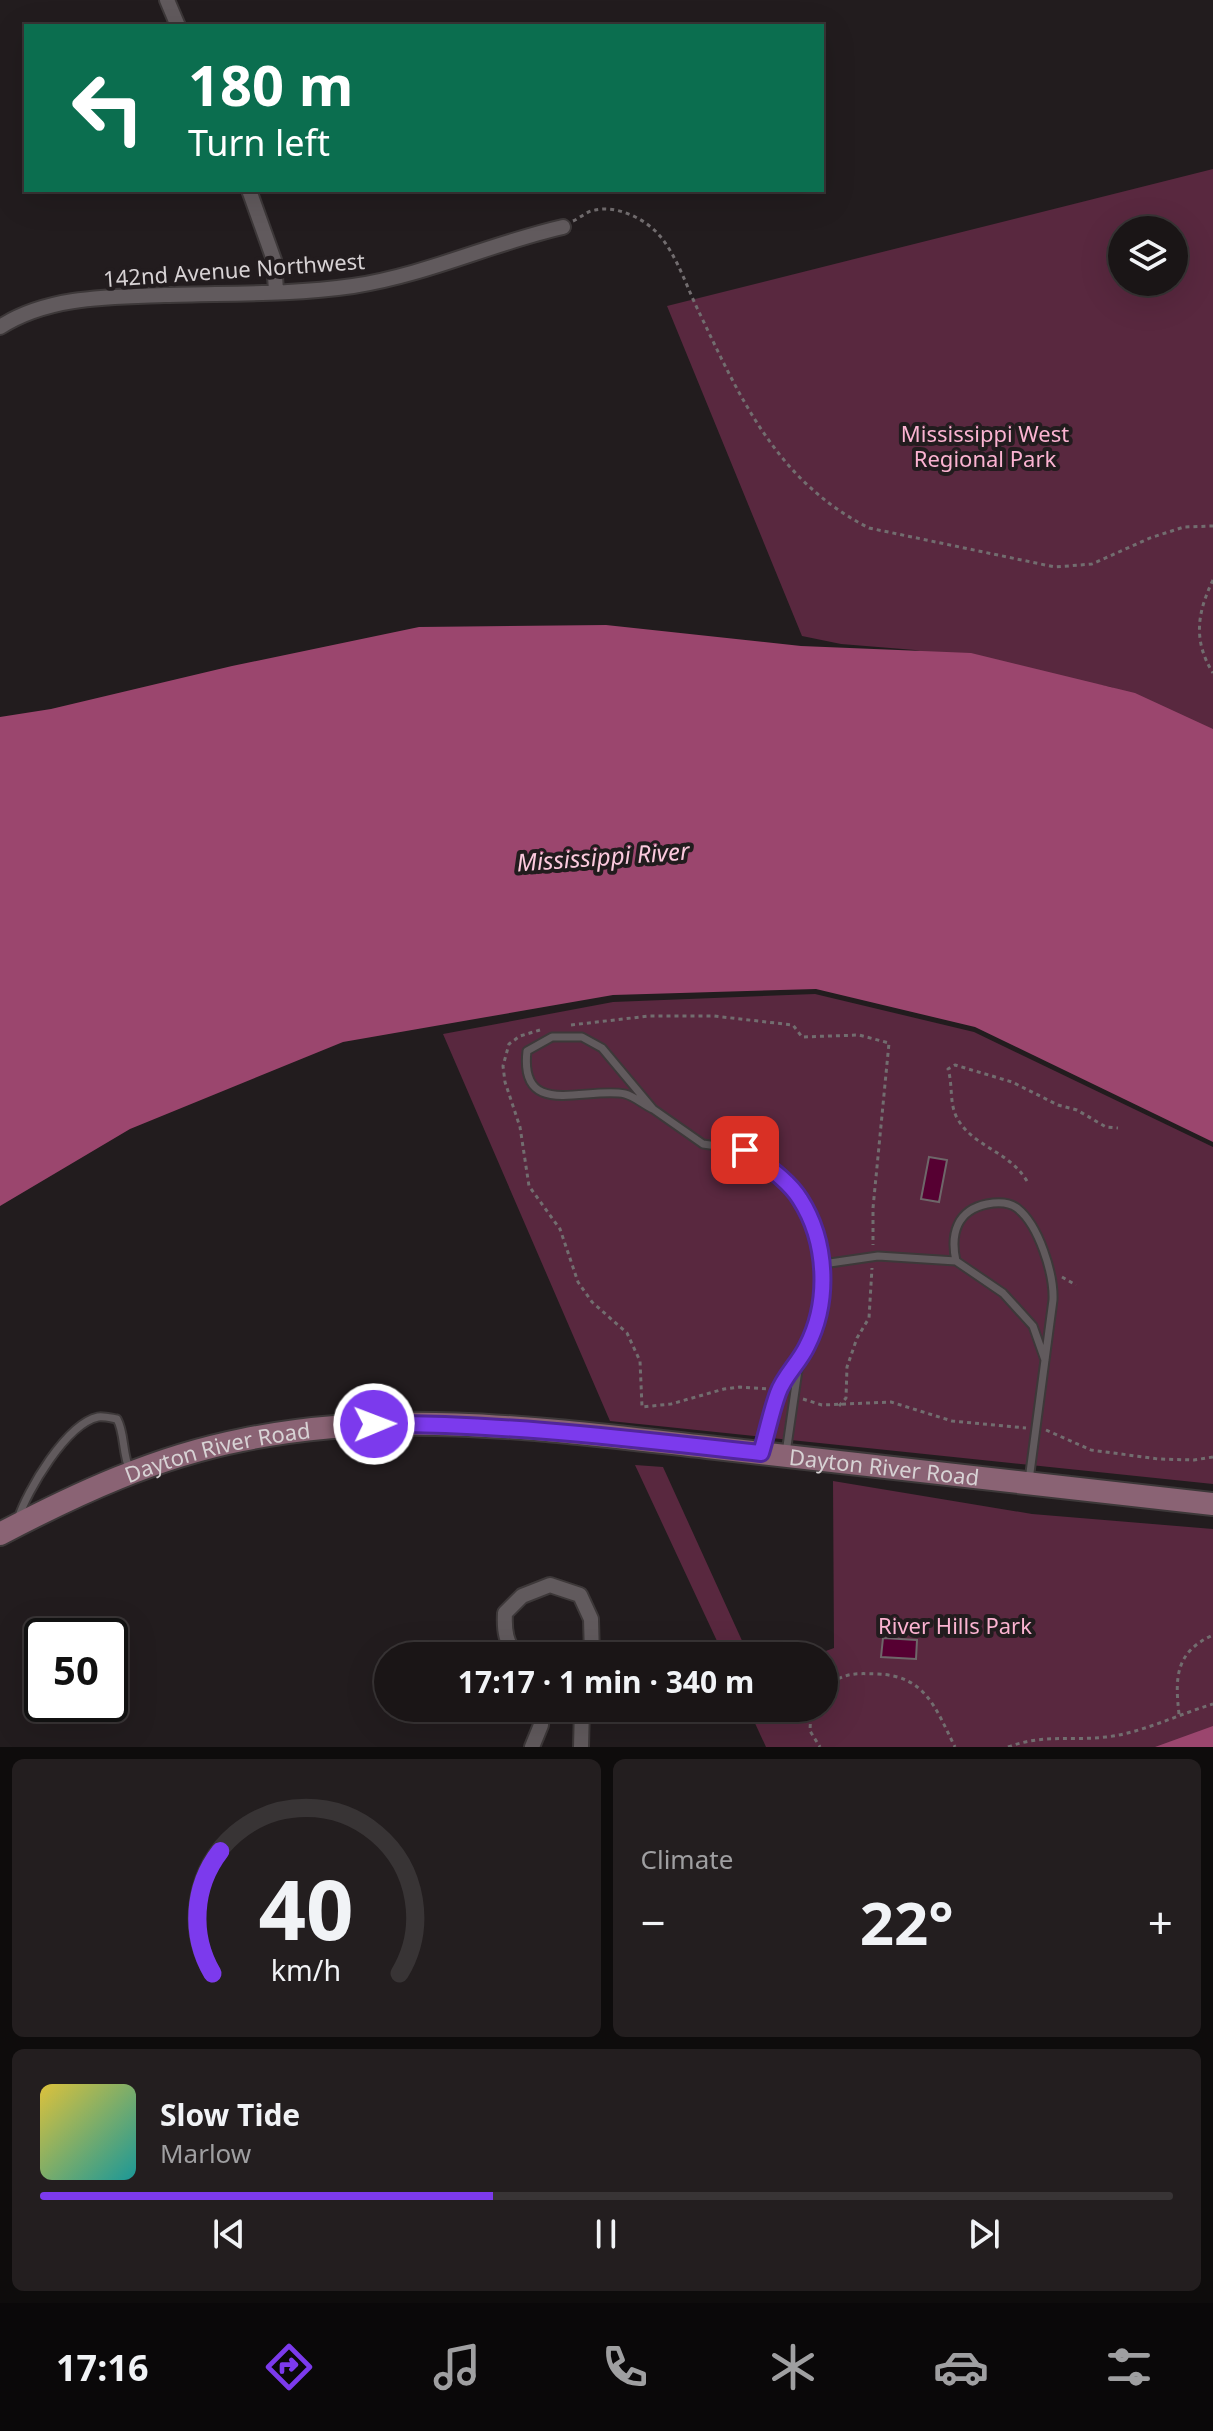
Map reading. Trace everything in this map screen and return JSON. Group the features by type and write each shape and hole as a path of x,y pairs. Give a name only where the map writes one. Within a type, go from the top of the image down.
{"main road":[{"name":"Dayton River Road","path":"8,1529 130,1472 182,1454 307,1429 374,1424 506,1428 786,1455 1213,1504"}],"street":[{"path":"167,0 177,24"},
{"path":"250,192 274,260 276,291"},
{"name":"142nd Avenue Northwest","path":"0,327 34,309 56,304 140,296 340,287 390,279 528,235 563,227"},
{"path":"508,1642 504,1631 505,1613 522,1596 550,1585 580,1595 591,1619 592,1642"},
{"path":"532,1747 541,1722"},
{"path":"581,1747 582,1722"}],"lane":[{"path":"653,1109 602,1048 582,1037 552,1037 527,1051 525,1069 531,1083 546,1096 627,1094 703,1144 745,1150 799,1197 816,1234 823,1264 823,1290 793,1394 786,1455"},
{"path":"956,1261 953,1246 960,1220 968,1211 979,1206 1002,1202 1019,1209 1026,1218 1052,1276 1053,1300 1029,1482"},
{"path":"823,1264 872,1256 956,1261 1003,1293 1033,1326 1045,1360"},
{"path":"761,1453 778,1391 807,1347"},
{"path":"8,1529 59,1447 84,1423 98,1417 117,1419 122,1428 122,1445 130,1472"}],"path":[{"path":"563,227 597,209 633,215 660,236 736,390 770,444 791,470 824,500 869,528 1055,567 1092,564 1150,538 1184,527 1213,526"},
{"path":"1213,580 1197,627 1204,656 1213,673"},
{"path":"563,1027 649,1016 714,1016 793,1025 802,1037 859,1035 889,1043 873,1208 869,1318 847,1367 846,1398 839,1406"},
{"path":"548,1029 520,1036 509,1044 503,1066 520,1127 529,1186 560,1229 578,1282 592,1302 627,1333 640,1361 642,1407 671,1404 740,1387 778,1391"},
{"path":"1027,1181 1008,1158 983,1145 958,1120 952,1105 952,1083 948,1069 955,1065 1012,1082 1058,1105 1077,1110 1106,1127 1118,1128"},
{"path":"1052,1276 1064,1277 1076,1285"},
{"path":"793,1394 822,1405 891,1402 952,1421 1036,1428 1050,1431 1091,1450 1158,1459 1213,1457"},
{"path":"1179,1714 1177,1673 1184,1658 1198,1643 1213,1635"},
{"path":"838,1678 847,1673 887,1674 912,1681 930,1698 955,1747"},
{"path":"1008,1747 1053,1737 1120,1735 1213,1704"},
{"path":"810,1722 810,1731 820,1747"}],"green space":[{"name":"Mississippi West Regional Park","path":"1213,169 1213,730 1111,687 915,650 841,644 802,636 667,306"},
{"path":"815,994 974,1032 1213,1147 1213,1484 610,1421 443,1034 613,1002"},
{"path":"635,1465 663,1467 743,1642 717,1642"},
{"name":"River Hills Park","path":"833,1481 1032,1514 1213,1529 1213,1747 766,1747 754,1722 838,1722 838,1642 834,1642"}],"water":[{"name":"Mississippi River","path":"606,625 801,646 971,653 1135,693 1213,729 1213,1142 975,1027 816,989 613,995 343,1042 130,1129 0,1206 0,717 51,709 232,666 419,627"},
{"path":"1213,1726 1213,1747 1155,1747"}],"building":[{"path":"929,1157 947,1160 939,1202 921,1199"},
{"path":"883,1638 917,1640 916,1659 881,1657"}],"route":[{"path":"374,1424 440,1424 600,1435 761,1453 778,1391 807,1347 813,1332 823,1290 823,1264 816,1234 799,1197 745,1150"}]}
